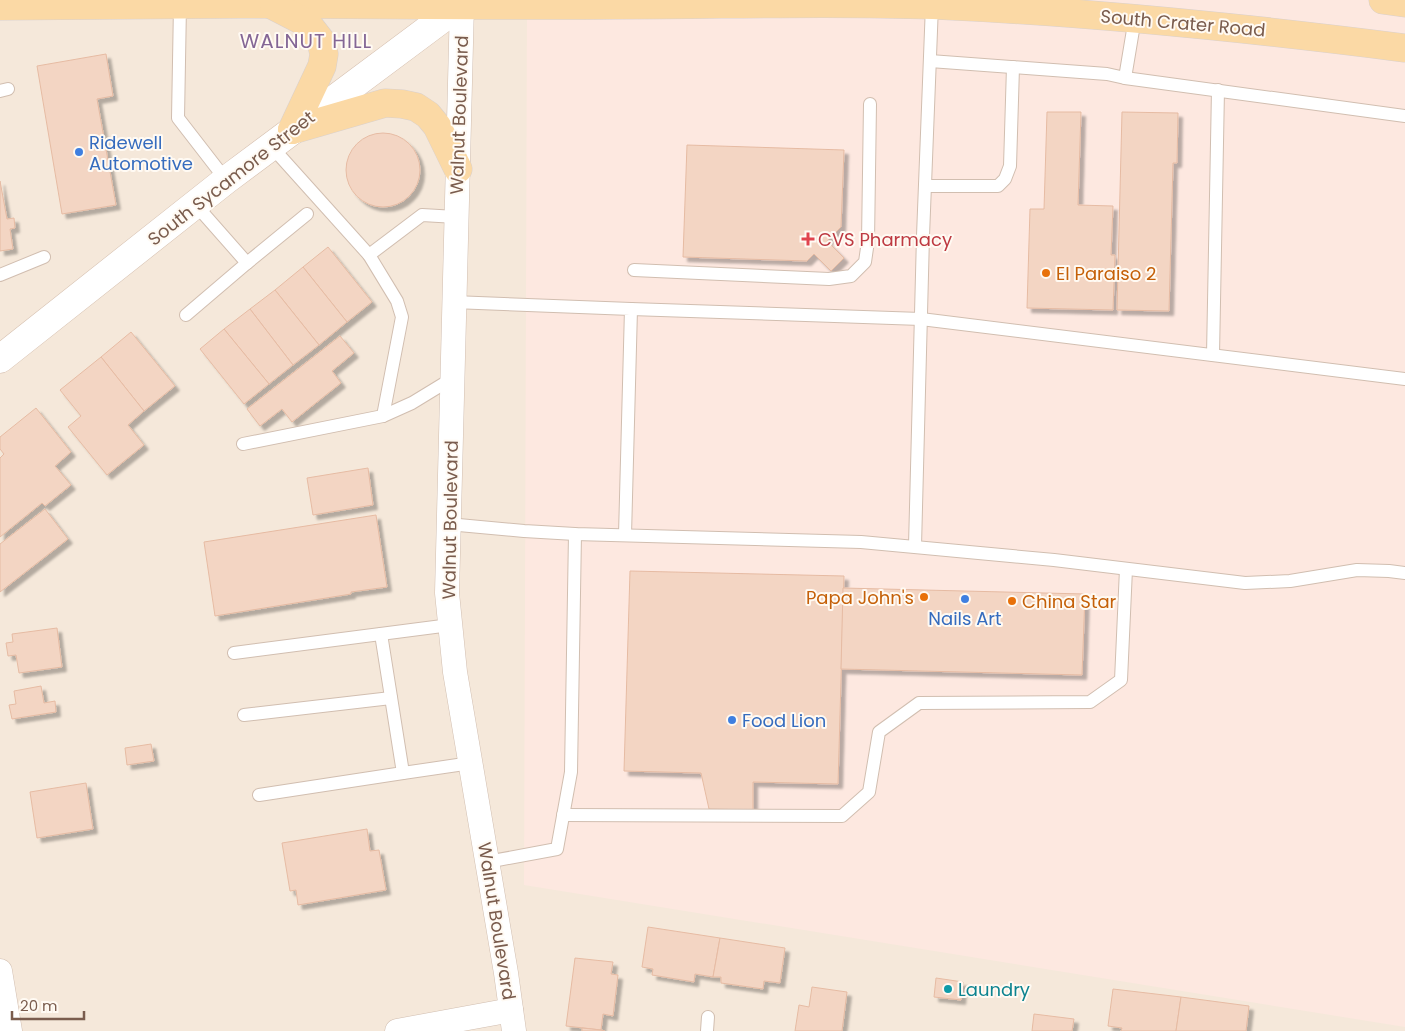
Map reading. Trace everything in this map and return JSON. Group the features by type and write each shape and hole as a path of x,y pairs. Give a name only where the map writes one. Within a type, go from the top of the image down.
{"main road":[{"path":"1383,0 1405,3"},
{"name":"South Crater Road","path":"0,6 462,2 837,3 1136,9 1266,30 1405,48"},
{"name":"South Sycamore Street","path":"0,359 226,180 462,2"},
{"path":"271,4 307,23 321,41 324,54 322,66 292,130"},
{"path":"292,130 385,103 416,107 428,115 437,126 458,168"}],"street":[{"name":"Walnut Boulevard","path":"462,2 447,593 455,672 513,1020"},
{"path":"0,971 10,1031"},
{"path":"397,1031 513,1020"}],"lane":[{"path":"180,5 178,118 226,180"},
{"path":"915,546 932,5"},
{"path":"1125,78 1136,9"},
{"path":"930,61 1107,74 1405,116"},
{"path":"925,186 998,186 1005,179 1010,166 1013,67"},
{"path":"1214,356 1218,90"},
{"path":"634,270 829,279 851,276 865,262 868,241 870,104"},
{"path":"271,146 369,255 397,301 402,317 383,416"},
{"path":"195,204 248,262"},
{"path":"186,315 307,214"},
{"path":"369,255 422,215 456,216"},
{"path":"0,275 44,257"},
{"path":"453,302 921,319 1405,380"},
{"path":"625,535 631,309"},
{"path":"243,444 383,416 412,403 452,378"},
{"path":"448,524 524,532 862,542 1054,560 1245,583 1290,581 1357,570 1405,573"},
{"path":"487,862 557,848 571,772 575,534"},
{"path":"563,815 842,816 869,792 879,732 919,703 1090,702 1121,680 1126,569"},
{"path":"234,653 450,625"},
{"path":"381,634 404,774"},
{"path":"244,715 391,698"},
{"path":"258,795 471,763"},
{"path":"707,1031 708,1017"}],"shaded area":[{"path":"0,0 1405,0 1405,1031 0,1031"},
{"path":"527,0 1405,0 1405,1027 524,885"}],"building":[{"name":"Ridewell Automotive","path":"106,54 113,96 97,99 116,205 62,214 37,66"},
{"path":"1047,112 1081,112 1078,205 1113,206 1111,255 1115,255 1113,310 1027,308 1030,209 1044,209"},
{"path":"1122,112 1178,113 1177,163 1173,163 1169,311 1117,310"},
{"path":"383,133 397,136 409,144 417,156 420,170 417,184 409,196 397,204 383,207 369,204 357,196 349,184 346,170 349,156 357,144 369,136"},
{"name":"CVS Pharmacy","path":"687,145 844,150 841,227 827,241 844,258 831,271 814,254 807,261 683,257"},
{"path":"0,181 7,219 14,218 15,228 10,229 13,249 0,251"},
{"path":"328,247 372,302 347,322 303,267"},
{"path":"303,267 347,322 319,345 275,290"},
{"path":"275,290 319,345 293,365 250,309"},
{"path":"250,309 293,365 269,384 224,329"},
{"path":"224,329 269,384 244,404 200,349"},
{"path":"131,332 175,386 144,411 101,357"},
{"path":"340,336 354,353 332,371 341,383 292,422 282,409 260,426 247,409"},
{"path":"101,357 144,411 128,425 144,445 107,475 68,427 81,416 60,390"},
{"path":"36,408 71,452 55,466 71,485 45,506 42,503 0,537 0,458 4,454 0,449 0,437"},
{"path":"368,468 373,505 313,515 307,478"},
{"path":"45,509 68,539 0,592 0,544"},
{"path":"376,515 387,587 215,616 204,542"},
{"name":"Food Lion","path":"630,571 844,576 838,784 753,782 753,810 709,809 701,773 624,771"},
{"path":"843,588 1085,594 1082,675 841,669"},
{"path":"57,628 62,667 19,673 16,655 8,656 6,643 13,642 12,634"},
{"path":"41,686 44,703 55,701 56,712 12,719 9,705 16,704 14,691"},
{"path":"151,744 154,761 127,765 125,748"},
{"path":"86,783 93,829 37,838 30,792"},
{"path":"367,829 370,851 379,850 386,890 298,905 296,890 290,891 282,843"},
{"path":"648,927 720,938 713,977 695,974 694,982 652,975 653,969 642,967"},
{"path":"720,938 785,948 780,983 764,981 763,989 721,983 721,977 713,977"},
{"path":"575,958 613,962 611,974 618,975 613,1016 603,1014 601,1030 566,1026"},
{"name":"Laundry","path":"936,978 963,982 961,1000 934,997"},
{"path":"812,987 847,992 842,1031 795,1031 799,1005 809,1007"},
{"path":"1113,989 1181,997 1176,1031 1121,1031 1122,1028 1108,1026"},
{"path":"1181,997 1249,1006 1246,1031 1176,1031"},
{"path":"1034,1014 1074,1019 1072,1031 1032,1031"},
{"path":"582,1028 601,1030 605,1031 582,1031"}],"place":[{"name":"Ridewell Automotive","path":"79,152"},
{"name":"CVS Pharmacy","path":"808,239"},
{"name":"El Paraiso 2","path":"1046,273"},
{"name":"Papa John's","path":"924,597"},
{"name":"Nails Art","path":"965,599"},
{"name":"China Star","path":"1012,601"},
{"name":"Food Lion","path":"732,720"},
{"name":"Laundry","path":"948,989"}],"district":[{"name":"WALNUT HILL","path":"306,41"}]}
